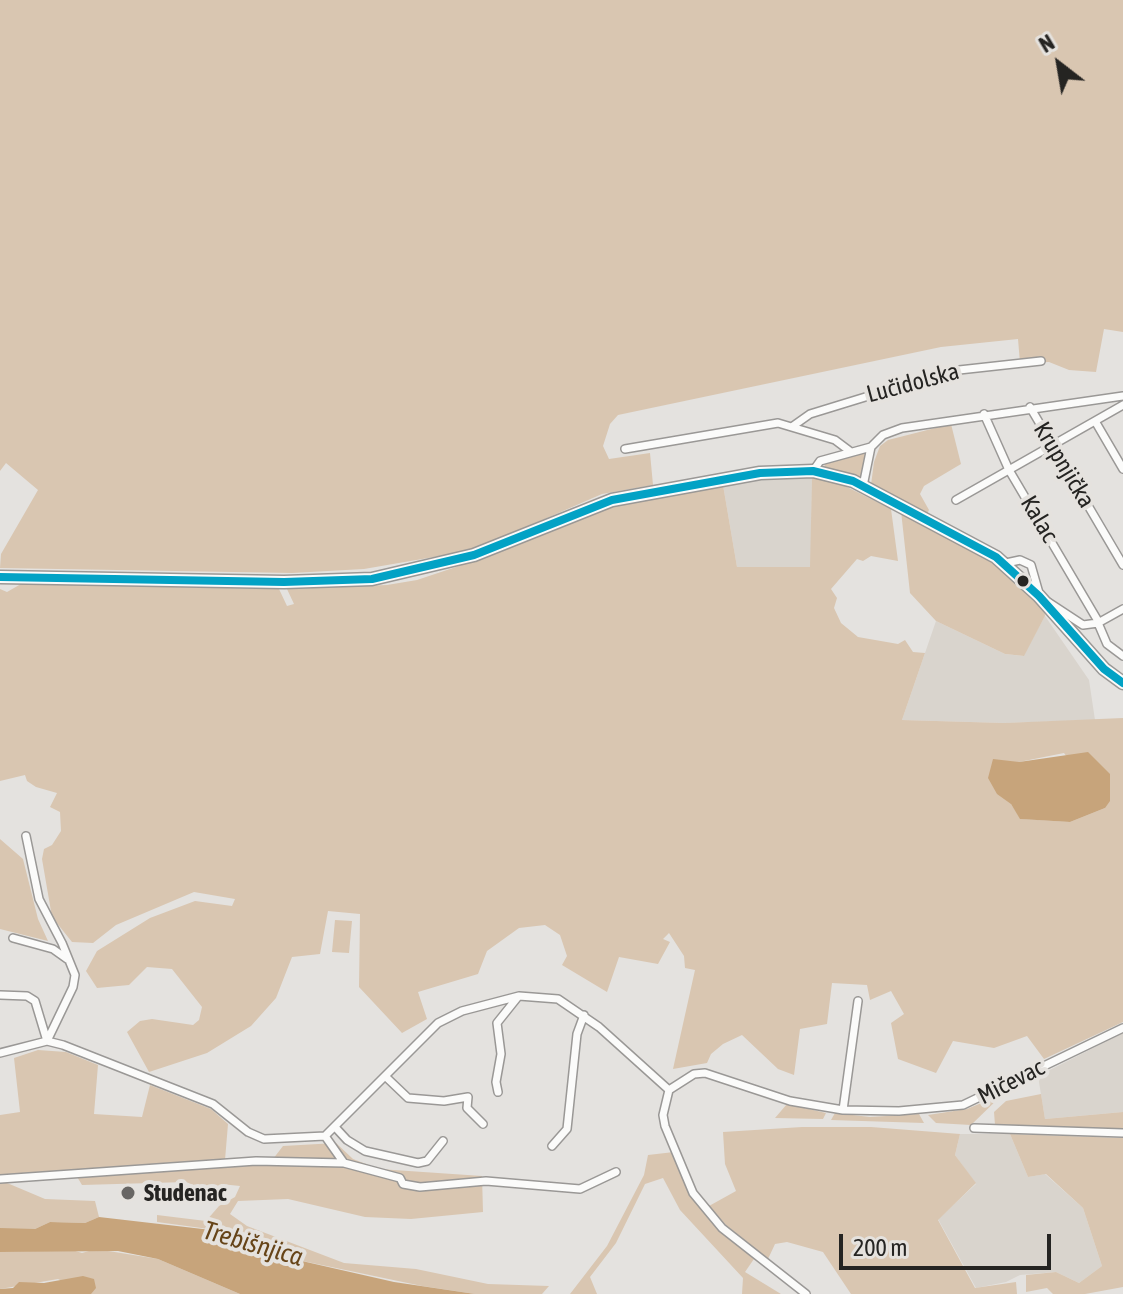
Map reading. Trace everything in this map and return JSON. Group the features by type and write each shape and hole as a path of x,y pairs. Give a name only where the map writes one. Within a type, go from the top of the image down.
{"main road":[{"path":"0,577 284,582 372,579 474,555 612,500 760,473 813,471 863,486 1006,563 1041,598 1092,658 1123,683"}],"street":[{"name":"Lučidolska","path":"793,426 810,414 950,371 1041,361"},
{"path":"863,486 871,447 878,438 892,431 1030,407 1123,396"},
{"path":"956,500 1123,405"},
{"name":"Krupnjička","path":"1030,407 1123,565"},
{"name":"Kalac","path":"984,414 1009,470 1098,622 1107,644 1123,656"},
{"path":"1095,421 1123,469"},
{"name":"Lučidolska","path":"625,449 778,423 835,440 851,452"},
{"path":"813,471 820,461 871,447"},
{"path":"1041,598 1083,625 1098,622 1123,609"},
{"path":"26,836 39,899 75,975 73,987 47,1041"},
{"path":"13,938 53,949 68,960"},
{"path":"0,995 27,996 35,1001 47,1041"},
{"path":"0,1053 47,1041 90,1054 213,1104 248,1132 264,1139 325,1136 438,1023 462,1011 519,996 558,999 584,1015 669,1090 663,1115 665,1126 693,1193 722,1228 806,1294"},
{"path":"498,1092 501,1054 497,1023 519,996"},
{"path":"843,1110 858,1001"},
{"path":"552,1146 567,1129 577,1034 584,1015"},
{"name":"Mičevac","path":"669,1090 694,1074 705,1073 782,1099 843,1110 899,1111 963,1105 1123,1028"},
{"path":"386,1077 408,1098 444,1101 468,1097 467,1108 483,1124"},
{"path":"335,1127 353,1145 365,1151 418,1163 427,1161 443,1141"},
{"path":"974,1128 1123,1133"},
{"path":"325,1136 344,1163"},
{"path":"0,1179 256,1161 344,1163 400,1178 403,1184 420,1187 486,1181 580,1189 616,1172"}],"shaded area":[{"path":"0,0 1123,0 1123,332 1104,329 1096,372 1069,370 1049,362 1020,363 1018,339 941,347 618,415 610,424 603,446 609,459 650,453 653,485 602,494 492,542 457,553 364,569 292,573 0,568 1,554 38,490 6,463 0,471"},
{"path":"951,424 961,464 924,486 920,494 929,510 926,516 871,485 880,446 888,440"},
{"path":"865,453 861,479 824,469 825,463 831,460"},
{"path":"786,476 812,477 811,567 737,567 723,485"},
{"path":"812,477 835,481 891,509 898,561 871,556 863,561 857,559 831,589 837,598 834,608 841,623 858,637 898,644 905,640 913,652 925,653 902,720 1004,723 1123,718 1123,1022 1044,1059 1027,1036 994,1048 953,1041 936,1073 898,1059 891,1023 904,1014 891,991 870,1000 867,985 832,983 827,1024 800,1029 794,1075 778,1069 742,1035 723,1044 711,1054 707,1063 673,1069 695,970 685,968 684,956 669,933 663,939 670,942 658,964 619,957 607,992 562,965 567,956 560,935 545,925 519,928 487,951 478,974 418,992 427,1019 402,1033 359,987 360,914 328,911 320,954 292,957 276,998 251,1026 207,1053 149,1072 127,1032 140,1021 152,1019 193,1025 199,1020 202,1007 172,969 147,967 129,985 97,988 86,971 97,951 150,918 195,901 232,906 235,899 194,892 116,925 93,943 72,942 52,917 42,859 44,849 52,845 61,831 60,812 50,807 57,793 36,787 27,781 25,775 0,781 0,589 7,592 21,584 279,589 287,606 294,604 287,589 387,585 417,580 599,509 723,485 737,567 810,567","holes":["1064,753 1105,808 1070,822 1021,819 1011,804 1019,762"]},
{"path":"901,511 993,559 1044,608 1045,616 1024,656 1005,654 936,621 910,593"},
{"path":"1045,616 1089,680 1095,720 1004,723 902,720 936,621 1005,654 1023,656"},
{"path":"0,839 23,859 38,919 48,941 0,929"},
{"path":"335,920 352,921 349,953 332,952"},
{"path":"1123,1033 1123,1112 1045,1119 1038,1076"},
{"path":"38,1050 66,1052 98,1065 94,1114 142,1117 150,1085 211,1109 228,1124 225,1160 273,1159 283,1146 336,1143 353,1159 379,1169 482,1176 483,1212 411,1219 365,1217 288,1199 238,1201 230,1214 247,1226 344,1263 416,1269 488,1284 549,1286 542,1294 475,1294 422,1286 293,1259 246,1234 157,1222 157,1215 206,1221 219,1206 235,1197 240,1186 221,1184 218,1190 206,1190 186,1182 82,1185 73,1170 0,1175 0,1115 20,1112 14,1058"},
{"path":"1003,1094 971,1125 936,1123 928,1115 967,1109"},
{"path":"1041,1094 1045,1119 1123,1112 1123,1129 995,1125 994,1112 1006,1101"},
{"path":"787,1104 826,1113 823,1119 775,1118"},
{"path":"835,1113 870,1117 919,1114 924,1123 831,1120"},
{"path":"871,1127 960,1134 955,1155 976,1183 938,1220 975,1288 1016,1282 1017,1294 851,1294 823,1252 787,1242 775,1244 768,1259 726,1225 709,1206 736,1191 725,1164 723,1132"},
{"path":"960,1134 1010,1134 1028,1177 1045,1174 1083,1208 1102,1266 1079,1283 1056,1272 1020,1275 1006,1282 976,1288 938,1219 976,1184 955,1155"},
{"path":"1010,1134 1123,1138 1123,1287 1085,1294 1053,1294 1047,1288 1026,1292 1026,1275 1056,1272 1079,1283 1102,1266 1083,1208 1046,1174 1028,1177"},
{"path":"674,1152 704,1209 756,1256 745,1272 781,1294 742,1294 743,1278 680,1210 663,1178 645,1184 616,1243 590,1277 597,1294 570,1294 607,1246 644,1175 648,1155"},
{"path":"0,1180 45,1199 95,1201 99,1217 85,1223 50,1222 35,1229 5,1230 0,1228"},
{"path":"96,1249 158,1259 240,1294 89,1294 58,1279 0,1289 0,1252 72,1250 82,1253"}],"water":[{"path":"1088,752 1110,774 1110,801 1105,808 1070,822 1020,819 1011,804 997,794 988,778 993,759 1019,762"},
{"name":"Trebišnjica","path":"99,1217 246,1234 293,1259 394,1282 475,1294 240,1294 158,1259 118,1251 0,1252 0,1228 35,1229 50,1222 85,1223"},
{"path":"83,1276 94,1279 96,1288 91,1294 0,1294 0,1289 13,1288 19,1282 44,1283"}],"transit line":[{"path":"0,577 284,582 372,579 474,555 612,500 760,473 813,471 853,481 996,557 1039,596 1104,669 1123,683"}],"place":[{"name":"Studenac","path":"128,1193"}]}
